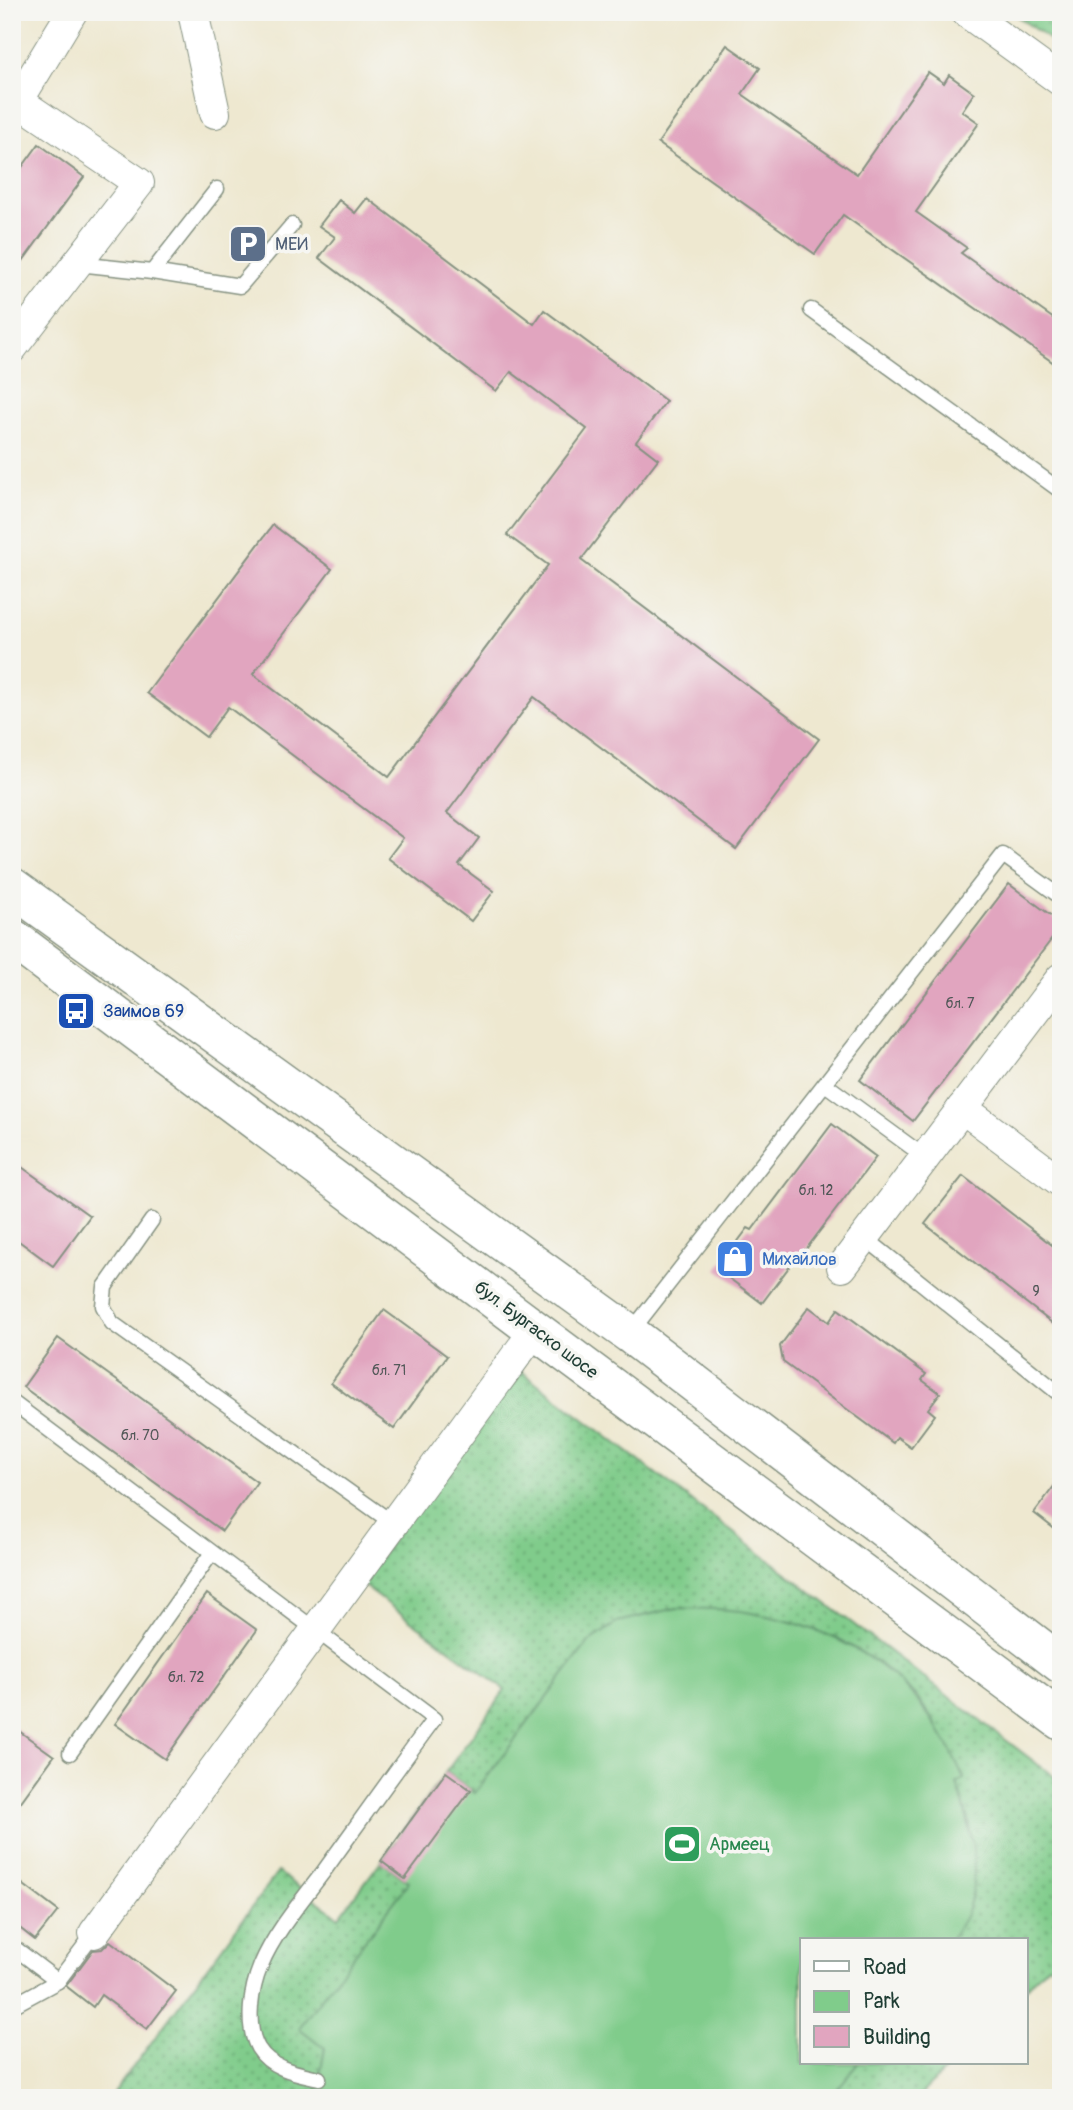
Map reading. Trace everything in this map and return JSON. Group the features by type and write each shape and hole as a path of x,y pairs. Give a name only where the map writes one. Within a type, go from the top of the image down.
{"main road":[{"path":"12,887 629,1334 1061,1664"},
{"name":"бул. Бургаско шосе","path":"12,938 1061,1721"}],"street":[{"path":"12,348 139,183 15,99 72,12"},
{"path":"193,12 215,113"},
{"path":"966,12 1061,81"},
{"path":"842,1267 1061,978"},
{"path":"962,1108 1061,1182"},
{"path":"94,1933 534,1330"}],"lane":[{"path":"152,272 217,189"},
{"path":"78,264 240,286 292,225"},
{"path":"811,310 1061,491"},
{"path":"629,1334 1003,855 1061,897"},
{"path":"825,1084 925,1157"},
{"path":"152,1220 105,1287 103,1306 112,1323 394,1524"},
{"path":"864,1237 1061,1395"},
{"path":"13,1404 434,1719 307,1894 270,1947 261,1965 250,2023 254,2040 260,2051 279,2067 319,2078"},
{"path":"70,1753 211,1554"},
{"path":"12,2006 58,1982 94,1933"},
{"path":"12,1946 58,1982"}],"green space":[{"path":"1011,12 1061,12 1061,48"},
{"path":"517,1368 1061,1782 1061,1969 1048,1965 1028,1986 1028,1938 951,1938 965,1915 972,1896 970,1826 957,1783 964,1778 936,1725 917,1697 882,1666 839,1639 792,1622 677,1608 618,1622 588,1643 475,1793 446,1772 505,1690 361,1584"},
{"name":"Армеец","path":"677,1608 721,1609 784,1620 819,1631 850,1646 905,1687 947,1744 964,1779 957,1783 973,1847 974,1880 965,1916 959,1926 951,1938 800,1938 800,2064 857,2064 830,2098 316,2098 325,2048 299,2028 409,1882 381,1861 446,1772 475,1793 588,1643 618,1622"},
{"path":"381,1861 409,1882 300,2027 325,2048 316,2098 110,2098 278,1872 339,1917"},
{"path":"857,2064 951,2064 917,2098 830,2098"}],"building":[{"path":"727,45 760,68 742,94 857,174 928,72 944,83 949,75 974,93 962,111 979,123 916,212 967,248 961,253 1061,324 1061,368 843,215 815,254 658,143"},
{"path":"39,144 84,177 12,276 12,181"},
{"path":"367,198 534,324 544,310 666,401 636,442 658,459 581,560 819,739 736,849 534,697 447,813 479,838 459,865 494,891 471,921 388,858 403,838 228,707 206,737 147,693 273,525 332,569 253,674 389,777 548,565 507,535 587,429 511,372 496,391 319,258 335,237 319,226 339,200 355,213"},
{"path":"1009,884 1061,923 1061,927 913,1121 860,1080"},
{"path":"832,1124 876,1157 762,1303 717,1269 748,1228 752,1230"},
{"path":"12,1160 90,1216 53,1266 12,1236"},
{"path":"963,1176 1061,1252 1061,1330 925,1224"},
{"path":"809,1307 829,1322 838,1309 926,1374 922,1380 940,1393 928,1409 935,1415 911,1447 897,1437 893,1443 783,1362 780,1346"},
{"path":"384,1310 447,1356 394,1429 331,1383"},
{"path":"58,1338 257,1482 222,1531 23,1387"},
{"path":"1061,1477 1061,1534 1034,1513"},
{"path":"207,1594 257,1630 165,1759 115,1724"},
{"path":"12,1726 54,1756 12,1814"},
{"path":"446,1772 471,1790 405,1879 381,1861"},
{"path":"12,1876 58,1911 35,1940 12,1922"},
{"path":"110,1941 176,1991 147,2029 101,1995 93,2007 66,1986 93,1950 102,1949"}],"place":[{"name":"МЕИ","path":"248,244"},
{"name":"Заимов 69","path":"76,1011"},
{"name":"Михайлов","path":"735,1259"},
{"name":"Армеец","path":"682,1844"}]}
